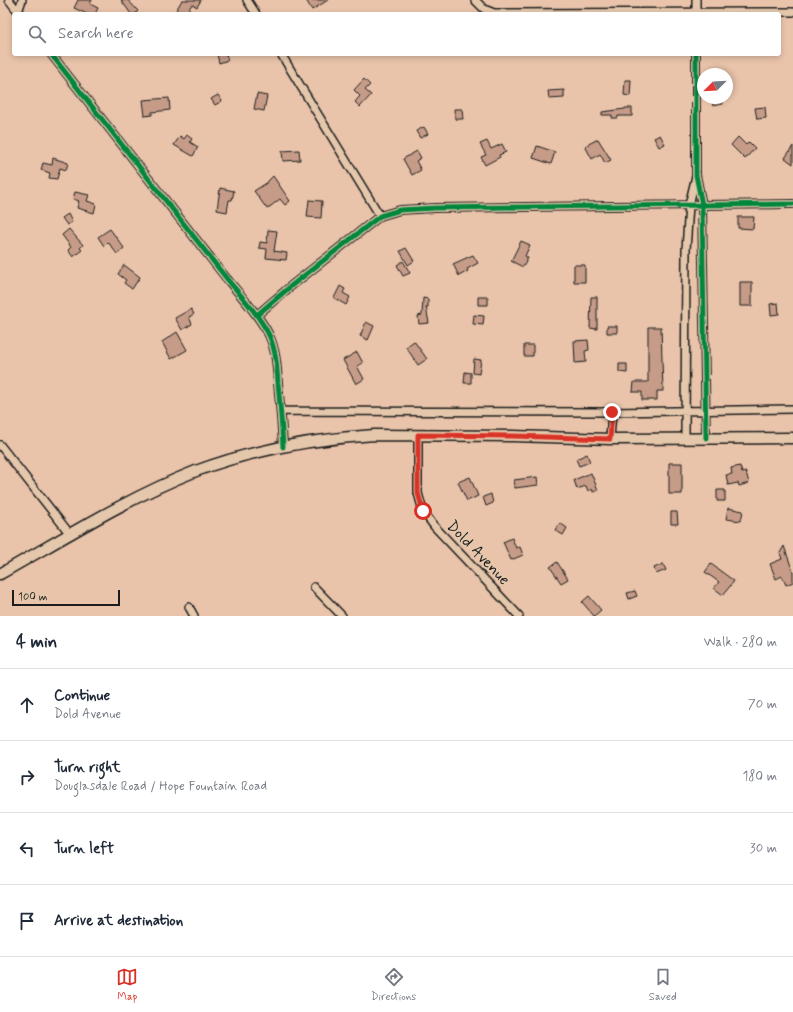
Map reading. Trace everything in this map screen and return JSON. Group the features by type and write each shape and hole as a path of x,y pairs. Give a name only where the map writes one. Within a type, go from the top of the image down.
{"main road":[{"path":"0,574 142,495 191,474 240,457 283,447 352,437 418,435 610,439 793,438"}],"street":[{"path":"9,0 18,12"},
{"path":"19,12 22,0"},
{"path":"247,0 255,12"},
{"path":"475,0 484,9 492,12"},
{"path":"696,0 696,12"},
{"path":"781,12 793,12"},
{"path":"53,56 222,273 257,315 274,348 281,411 283,447"},
{"path":"282,56 380,216"},
{"path":"696,56 696,175 702,205 706,438"},
{"path":"685,438 686,250 688,205 696,175"},
{"path":"257,315 291,286 380,216 400,210 435,208 793,204"},
{"path":"281,411 612,412 793,409"},
{"path":"610,439 612,412"},
{"name":"Dold Avenue","path":"418,435 418,493 423,511 434,526 519,616"},
{"path":"0,445 70,534"},
{"path":"314,587 342,616"},
{"path":"189,607 194,616"}],"building":[{"path":"78,0 92,0 90,4 98,8 96,12 83,12 74,8"},
{"path":"121,0 128,0 138,11 130,12"},
{"path":"182,0 201,0 197,7 192,4 187,12 175,12"},
{"path":"306,0 328,0 312,10"},
{"path":"217,56 227,56 228,60 219,63"},
{"path":"364,79 370,85 365,90 371,95 360,107 355,102 360,96 354,90"},
{"path":"625,80 631,80 630,96 624,95"},
{"path":"564,90 564,98 549,99 548,91"},
{"path":"257,94 267,96 264,111 254,109"},
{"path":"218,95 222,101 215,105 211,99"},
{"path":"169,98 170,110 152,112 152,115 145,116 143,100"},
{"path":"712,104 723,104 713,106"},
{"path":"765,107 766,118 757,119 755,108"},
{"path":"632,108 632,116 618,116 618,118 612,118 612,115 602,115 602,112"},
{"path":"454,109 462,109 463,119 455,119"},
{"path":"424,127 428,134 420,138 416,131"},
{"path":"187,135 192,139 190,142 198,147 193,156 174,145 180,136 184,139"},
{"path":"660,135 665,144 659,147 654,138"},
{"path":"738,137 746,145 749,142 755,148 745,159 731,145"},
{"path":"598,139 611,160 605,163 600,154 592,159 585,146"},
{"path":"487,141 491,149 502,144 506,152 485,165 481,157 486,155 480,144"},
{"path":"537,146 555,152 551,164 533,158"},
{"path":"793,146 793,164 785,158"},
{"path":"299,150 300,160 283,161 282,151"},
{"path":"417,151 421,158 416,161 421,170 412,175 403,159"},
{"path":"53,158 68,163 66,170 60,168 57,179 49,178 50,173 41,170 43,163 52,165"},
{"path":"273,176 290,201 285,205 280,199 267,209 254,191 268,182"},
{"path":"220,188 234,191 232,200 229,200 227,212 217,210"},
{"path":"75,192 89,195 87,201 96,204 94,213 77,208 79,201 73,199"},
{"path":"309,200 322,201 321,218 307,217"},
{"path":"68,214 72,222 67,225 62,218"},
{"path":"738,217 754,217 753,229 738,228"},
{"path":"69,229 83,245 80,248 82,250 73,257 68,250 71,247 62,235"},
{"path":"110,229 124,248 117,254 108,242 104,246 98,237"},
{"path":"268,230 277,231 274,251 287,253 286,260 266,258 267,249 259,248 260,242 267,243"},
{"path":"521,241 530,245 525,256 528,258 523,267 511,261"},
{"path":"406,248 414,261 408,265 400,251"},
{"path":"473,255 478,263 467,269 468,271 459,276 453,264"},
{"path":"403,261 410,273 403,276 397,265"},
{"path":"124,265 140,277 132,289 124,283 126,280 118,274"},
{"path":"574,265 585,265 585,282 574,282"},
{"path":"740,282 752,282 752,306 740,306"},
{"path":"340,286 345,289 343,293 350,297 346,305 334,298"},
{"path":"478,297 488,297 488,305 478,305"},
{"path":"591,297 597,297 597,329 590,328"},
{"path":"423,298 428,299 428,307 426,307 429,323 419,324 418,316 422,315"},
{"path":"778,303 779,314 771,315 770,304"},
{"path":"191,309 194,314 189,317 192,324 182,330 175,318"},
{"path":"474,315 484,316 483,325 473,324"},
{"path":"366,322 374,326 368,340 360,336"},
{"path":"607,326 617,326 617,333 607,333"},
{"path":"648,327 661,327 663,391 657,391 657,400 642,400 642,392 633,392 634,382 648,382"},
{"path":"177,332 187,350 171,359 162,342"},
{"path":"588,340 589,350 585,351 586,362 575,363 574,341"},
{"path":"414,341 427,359 418,365 406,347"},
{"path":"524,345 533,345 533,356 524,356"},
{"path":"357,352 363,363 357,366 364,379 356,384 343,360"},
{"path":"474,359 481,360 479,374 473,373"},
{"path":"619,364 627,364 627,373 619,372"},
{"path":"465,372 471,373 471,383 464,383"},
{"path":"587,454 590,462 579,466 576,459"},
{"path":"669,463 682,463 682,494 669,494"},
{"path":"740,466 742,473 746,472 749,483 739,486 738,483 728,485 726,475 732,474 731,468"},
{"path":"591,473 598,490 593,492 592,489 588,491 586,486 577,489 574,480"},
{"path":"470,477 478,496 467,501 458,482"},
{"path":"537,477 538,485 515,488 514,480"},
{"path":"717,490 725,490 725,501 717,501"},
{"path":"491,494 493,503 486,506 483,497"},
{"path":"728,508 743,511 741,521 726,519"},
{"path":"671,512 677,512 678,524 671,524"},
{"path":"560,523 567,528 563,535 555,530"},
{"path":"512,538 516,548 520,547 523,555 511,560 503,542"},
{"path":"784,546 793,572 793,582 786,585 782,576 776,579 770,564 782,559 780,553"},
{"path":"557,562 568,579 561,583 550,567"},
{"path":"663,564 666,570 656,574 654,568"},
{"path":"711,564 734,581 723,595 714,588 719,582 705,572"},
{"path":"635,591 637,596 629,599 627,593"},
{"path":"589,596 601,610 594,616 582,602"}],"cycle path":[{"path":"53,56 265,327 276,359 283,447"},
{"path":"696,56 696,175 702,205 706,438"},
{"path":"257,315 291,286 380,216 400,210 435,208 793,204"}],"route":[{"path":"423,511 418,493 418,435 610,439 612,412"}]}
